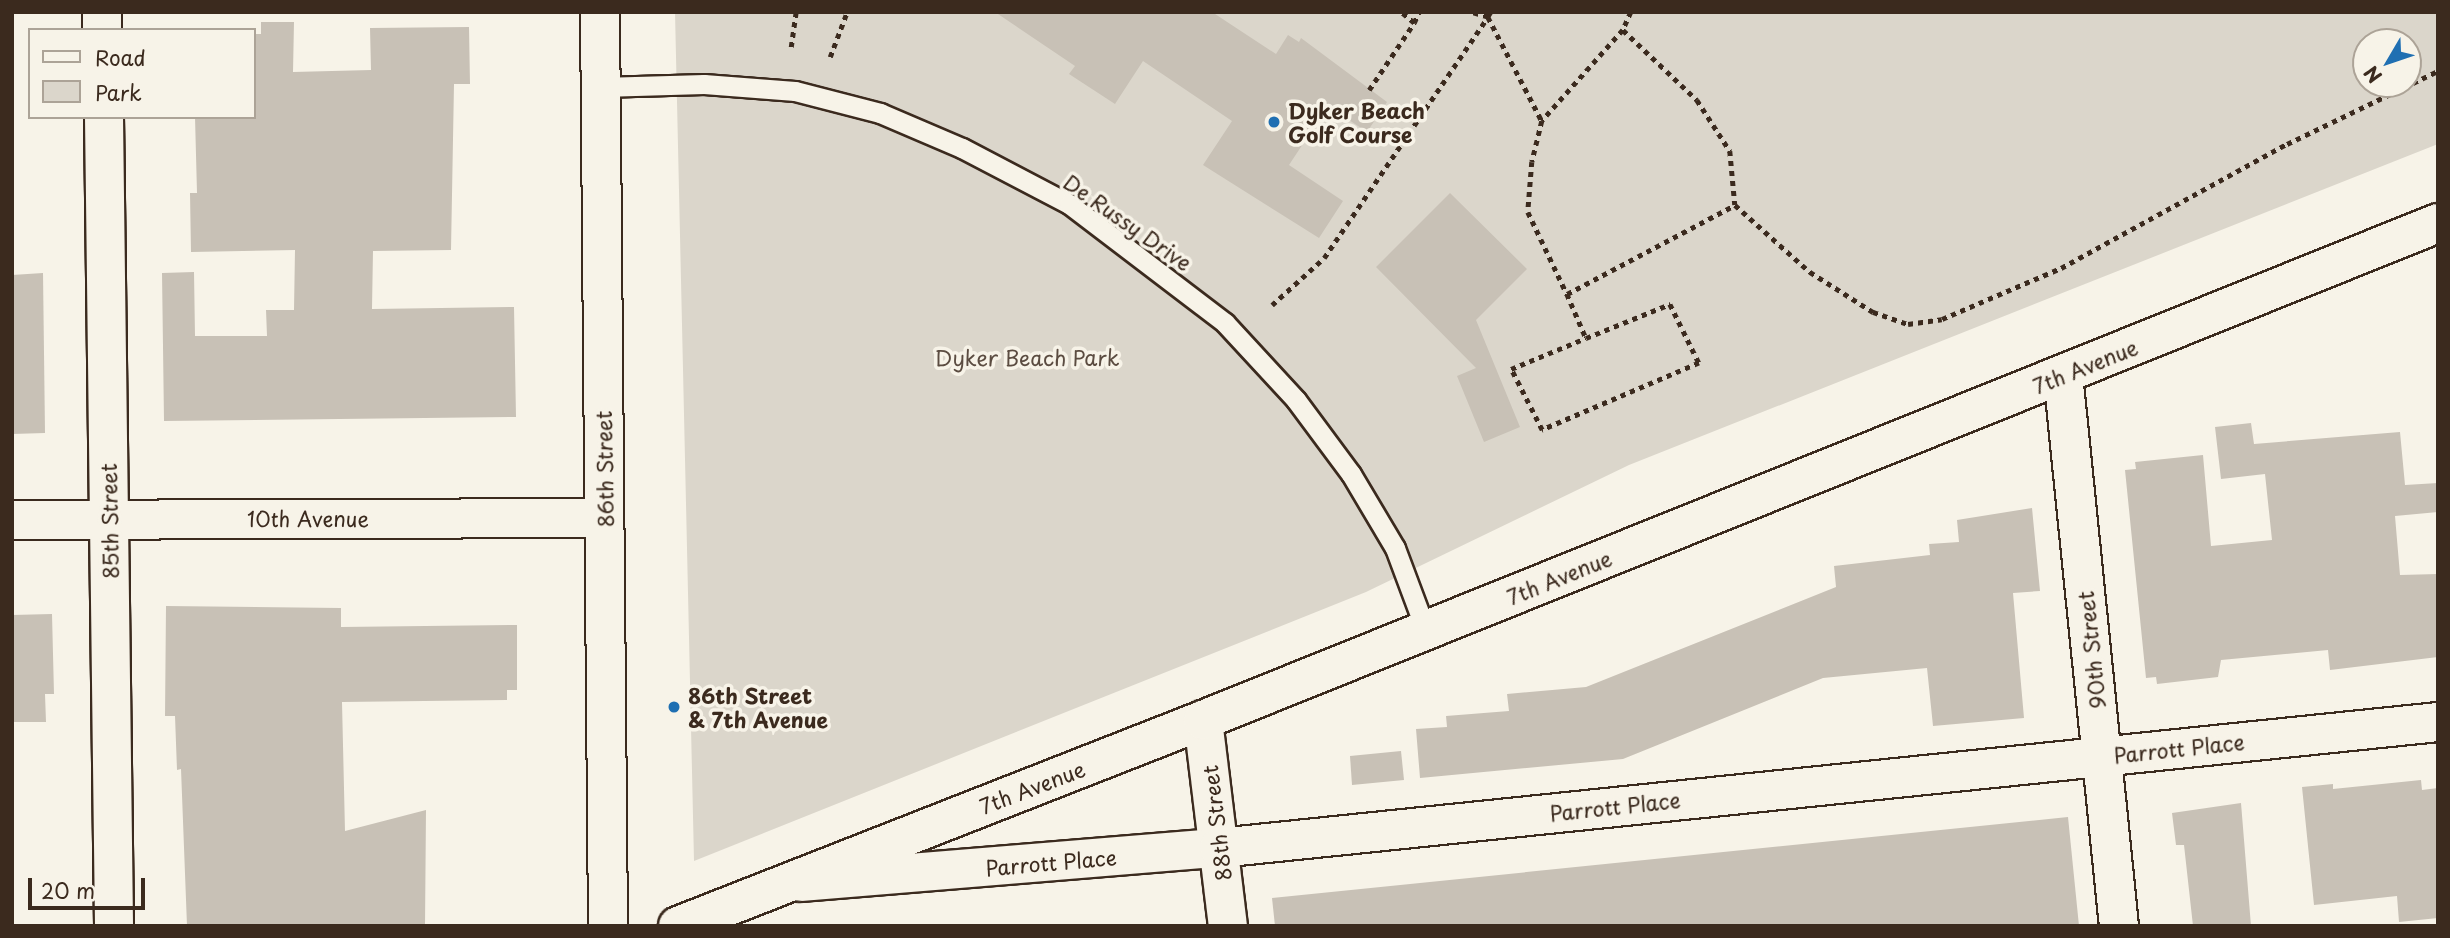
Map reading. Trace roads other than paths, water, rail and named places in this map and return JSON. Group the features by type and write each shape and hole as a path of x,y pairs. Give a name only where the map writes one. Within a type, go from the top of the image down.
{"street":[{"name":"86th Street","path":"600,12 608,926"},
{"name":"85th Street","path":"104,119 114,926"},
{"name":"7th Avenue","path":"678,926 1426,631 2438,223"},
{"name":"90th Street","path":"2063,375 2119,926"},
{"name":"10th Avenue","path":"12,520 604,518"},
{"name":"88th Street","path":"1203,720 1228,926"},
{"name":"Parrott Place","path":"792,883 1219,848 2438,722"}],"lane":[{"name":"De Russy Drive","path":"601,87 704,84 795,91 880,113 962,148 1069,204 1225,323 1296,400 1352,474 1395,548 1426,631"}],"place":[{"name":"Dyker Beach Golf Course","path":"1274,122"},
{"name":"86th Street & 7th Avenue","path":"674,707"}],"park label":[{"name":"Dyker Beach Park","path":"1027,357"}]}
